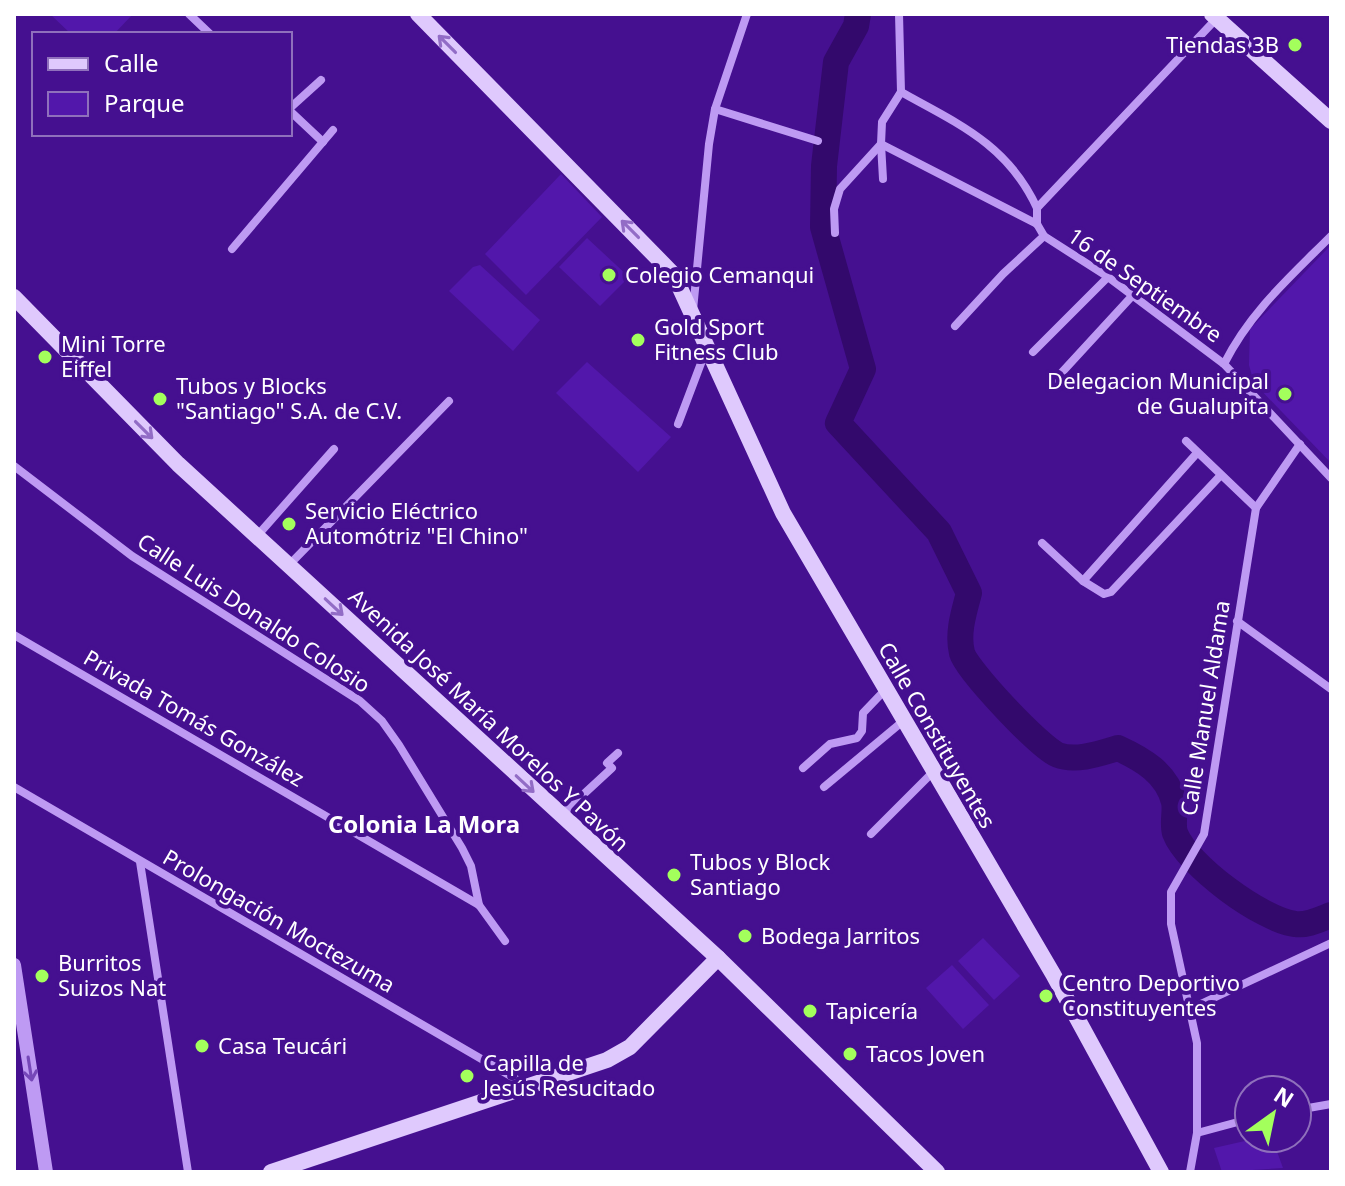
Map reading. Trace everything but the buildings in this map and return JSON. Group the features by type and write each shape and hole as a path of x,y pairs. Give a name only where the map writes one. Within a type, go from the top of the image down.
{"main road":[{"name":"Calle Constituyentes","path":"418,14 674,275 783,513 902,722 1053,974 1161,1172"},
{"path":"1217,15 1331,121"},
{"name":"Avenida José María Morelos Y Pavón","path":"14,297 178,464 559,816 718,958 937,1172"},
{"path":"271,1172 527,1085 586,1069 630,1047 718,958"}],"street":[{"path":"189,14 208,32"},
{"path":"693,313 715,109 747,14"},
{"path":"883,179 882,122 901,92 899,14"},
{"path":"1037,208 1217,15"},
{"path":"292,107 321,80"},
{"path":"881,144 1037,224 1037,208 1021,176 997,151 975,133 901,92"},
{"path":"715,109 818,141"},
{"path":"292,111 323,142"},
{"path":"232,249 333,130"},
{"path":"835,233 834,209 840,189 881,144"},
{"name":"16 de Septiembre","path":"1037,224 1044,236 1108,277 1224,364 1331,478"},
{"path":"955,326 1003,274 1044,236"},
{"path":"1224,364 1240,332 1256,311 1331,236"},
{"path":"1033,352 1108,277"},
{"path":"1053,382 1133,295"},
{"path":"678,424 706,350"},
{"path":"289,565 449,401"},
{"path":"1186,441 1256,508"},
{"name":"Calle Manuel Aldama","path":"1190,1172 1197,1133 1197,1043 1171,924 1171,892 1204,834 1256,508 1300,444"},
{"path":"257,536 334,449"},
{"path":"1083,581 1197,453"},
{"name":"Calle Luis Donaldo Colosio","path":"14,466 132,556 360,701 382,721 462,848 471,866 479,905"},
{"path":"1042,543 1083,581 1104,594 1111,592 1220,476"},
{"path":"1237,621 1331,689"},
{"name":"Privada Tomás González","path":"14,635 479,905"},
{"path":"803,768 830,744 857,738 862,731 863,713 885,690"},
{"path":"824,787 902,722"},
{"path":"559,816 612,768 607,763 618,753"},
{"path":"871,834 933,772"},
{"name":"Prolongación Moctezuma","path":"14,787 527,1085"},
{"path":"140,862 188,1172"},
{"path":"479,905 505,941"},
{"path":"1190,1009 1331,943"},
{"path":"14,965 46,1172"},
{"path":"1197,1133 1233,1123"}],"green space":[{"path":"50,14 133,14 116,32 69,32"},
{"path":"561,174 602,217 526,295 485,254"},
{"path":"587,238 629,277 600,306 559,267"},
{"path":"1331,245 1331,463 1254,383 1249,365 1250,329"},
{"path":"480,265 540,320 513,351 449,291 473,267"},
{"path":"587,362 671,437 638,472 556,393"},
{"path":"983,938 1020,976 994,1000 958,961"},
{"path":"952,965 989,1005 963,1029 926,988"},
{"path":"1233,1144 1233,1154 1278,1154 1283,1168 1222,1172 1214,1148"}],"waterway":[{"path":"858,14 856,26 836,62 824,166 823,227 863,369 838,423 939,532 969,593 961,630 962,653 990,691 1021,724 1058,755 1080,757 1118,748 1152,768 1171,792 1175,833 1182,846 1210,875 1246,902 1264,913 1295,924 1309,923 1331,915"}],"place":[{"name":"Tiendas 3B","path":"1295,45"},
{"name":"Colegio Cemanqui","path":"609,275"},
{"name":"Gold Sport Fitness Club","path":"638,340"},
{"name":"Mini Torre Eiffel","path":"45,357"},
{"name":"Delegacion Municipal de Gualupita","path":"1285,394"},
{"name":"Tubos y Blocks \"Santiago\" S.A. de C.V.","path":"160,399"},
{"name":"Servicio Eléctrico Automótriz \"El Chino\"","path":"289,524"},
{"name":"Tubos y Block Santiago","path":"674,875"},
{"name":"Bodega Jarritos","path":"745,936"},
{"name":"Burritos Suizos Nat","path":"42,976"},
{"name":"Centro Deportivo Constituyentes","path":"1046,996"},
{"name":"Tapicería","path":"810,1011"},
{"name":"Casa Teucári","path":"202,1046"},
{"name":"Tacos Joven","path":"850,1054"},
{"name":"Capilla de Jesús Resucitado","path":"467,1076"}],"district":[{"name":"Colonia La Mora","path":"424,825"}]}
